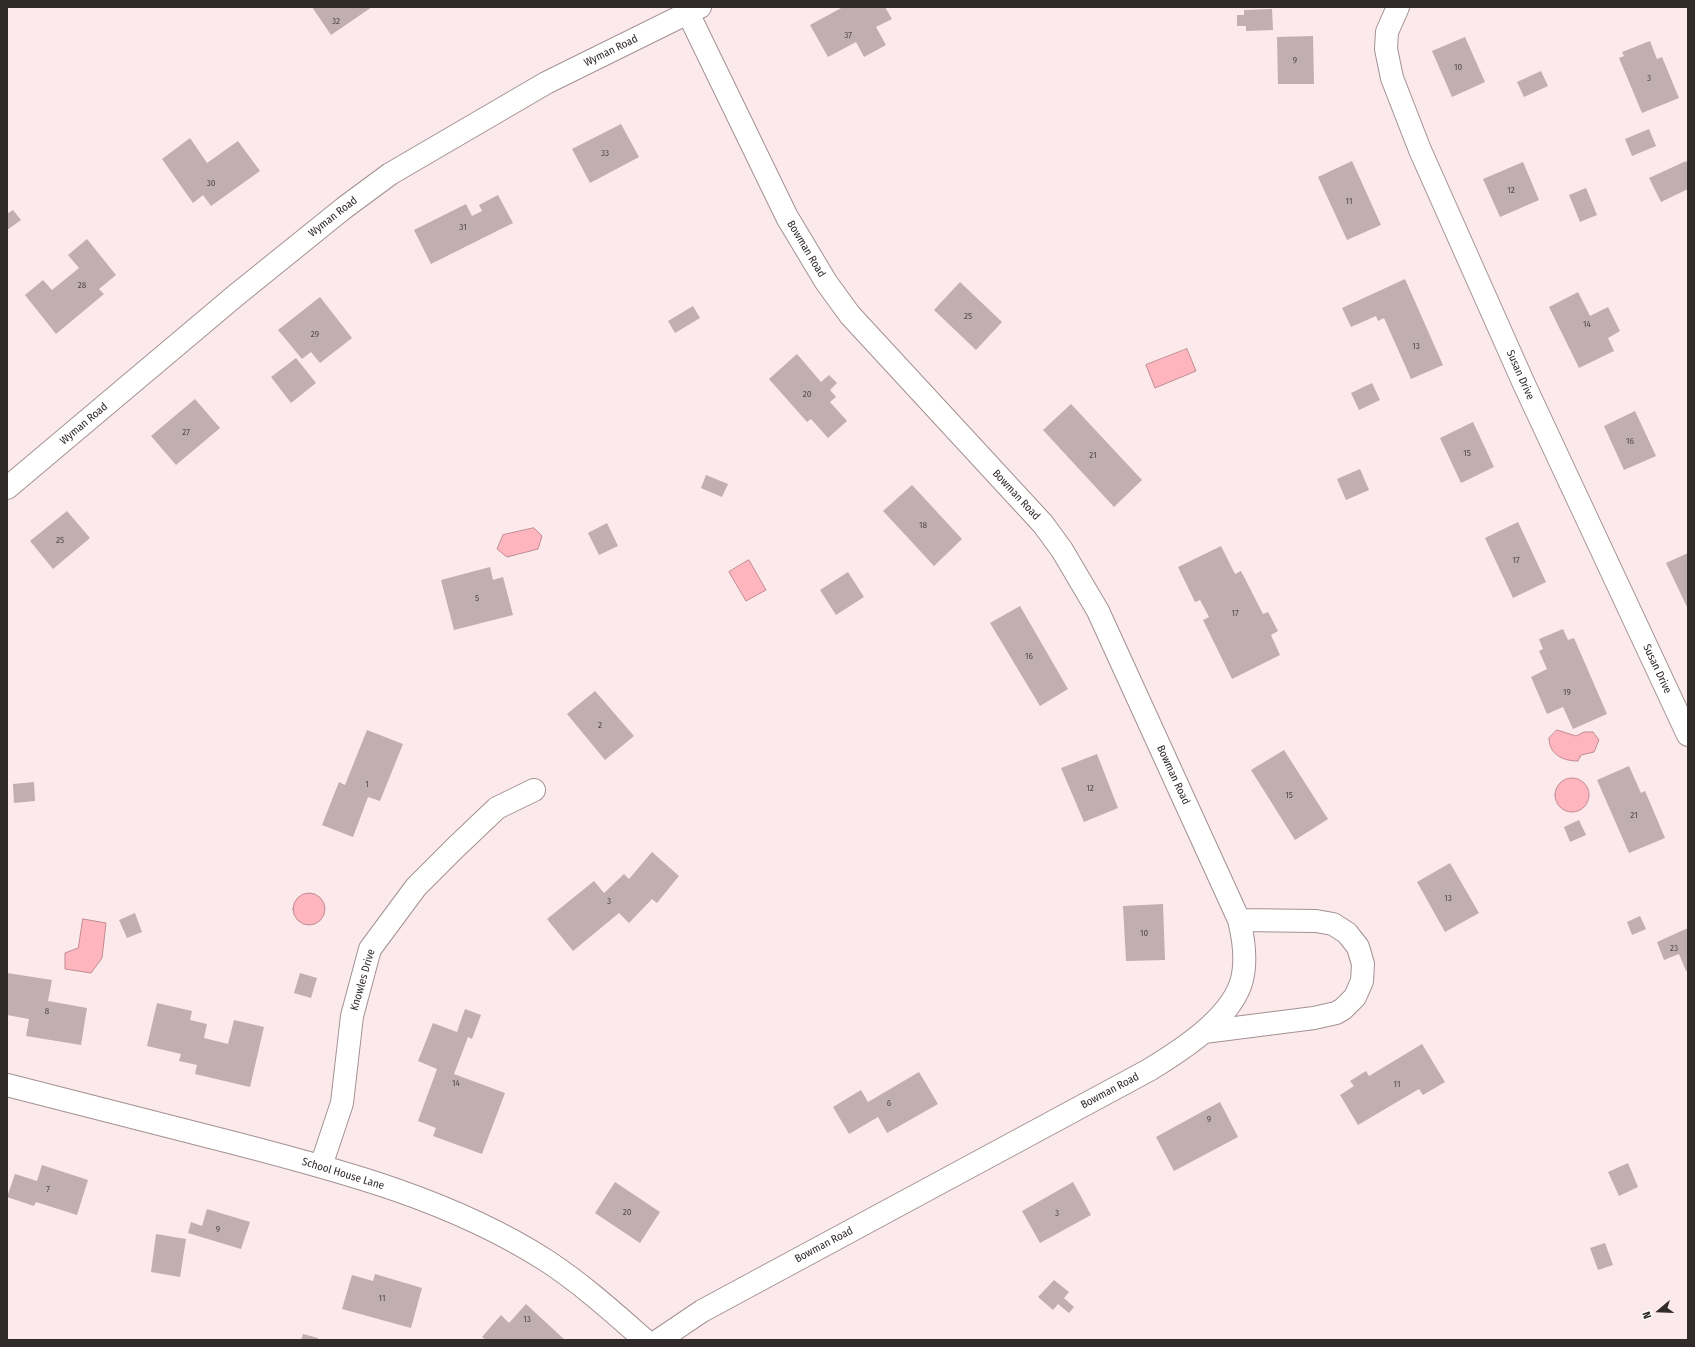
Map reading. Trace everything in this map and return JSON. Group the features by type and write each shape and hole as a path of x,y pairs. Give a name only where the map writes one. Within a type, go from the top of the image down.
{"street":[{"name":"Susan Drive","path":"1398,7 1387,32 1386,49 1392,78 1420,150 1524,384 1688,736"},
{"name":"Wyman Road","path":"7,488 235,296 338,213 390,174 546,83 694,10"},
{"name":"Bowman Road","path":"659,1340 702,1311 728,1296 1149,1070 1177,1052 1204,1032 1227,1007 1241,984 1244,962 1244,940 1239,920 1098,611 1081,580 1043,524 850,315 826,282 787,217 694,10"},
{"name":"Knowles Drive","path":"321,1166 342,1103 352,1016 370,949 416,887 456,847 497,808 534,790"},
{"path":"1204,1032 1314,1018 1336,1013 1355,997 1362,981 1363,964 1358,947 1347,933 1333,924 1316,921 1239,920"},
{"name":"School House Lane","path":"7,1085 321,1166 380,1184 421,1199 463,1216 511,1240 547,1261 580,1284 645,1340"}],"shaded area":[{"path":"1187,349 1196,371 1155,388 1146,365"},
{"path":"534,528 542,536 538,549 507,557 497,549 503,535"},
{"path":"749,560 766,590 746,601 729,572"},
{"path":"1557,730 1576,736 1584,732 1593,732 1599,740 1594,752 1581,755 1578,761 1567,760 1558,756 1551,748 1549,738"},
{"path":"1572,778 1584,783 1589,795 1584,807 1572,812 1560,807 1555,795 1560,783"},
{"path":"309,893 320,898 325,909 320,920 309,925 298,920 293,909 298,898"},
{"path":"83,919 106,923 102,958 91,973 65,969 65,953 78,948"}],"building":[{"path":"312,7 372,7 331,35"},
{"path":"843,7 885,7 892,19 876,27 886,45 864,57 856,42 828,57 810,25"},
{"path":"1272,9 1273,30 1246,31 1246,26 1237,26 1237,15 1244,15 1244,10"},
{"path":"1313,36 1314,84 1278,84 1277,37"},
{"path":"1465,37 1485,82 1452,97 1432,51"},
{"path":"1650,41 1657,59 1662,57 1679,98 1642,113 1619,58 1624,56 1622,52"},
{"path":"1541,71 1548,86 1524,97 1517,82"},
{"path":"621,124 639,157 590,183 572,149"},
{"path":"1649,129 1656,146 1632,156 1625,139"},
{"path":"190,138 207,163 238,141 260,171 211,206 203,195 193,203 162,159"},
{"path":"1352,161 1381,225 1347,240 1318,177"},
{"path":"1686,161 1688,165 1688,189 1661,202 1649,178"},
{"path":"1523,162 1539,200 1500,217 1483,179"},
{"path":"1586,188 1597,215 1580,222 1569,195"},
{"path":"498,195 513,223 431,264 414,230 466,204 472,216 482,211 479,205"},
{"path":"13,210 21,220 7,230 7,214"},
{"path":"87,239 116,275 99,289 104,294 56,334 25,295 43,280 52,290 79,268 68,255"},
{"path":"1405,279 1443,365 1411,379 1384,318 1378,321 1376,316 1351,327 1342,308"},
{"path":"960,282 1002,322 976,350 934,310"},
{"path":"1578,292 1590,316 1608,307 1620,331 1608,338 1614,351 1579,368 1549,307"},
{"path":"320,297 352,338 320,363 311,352 302,359 278,330"},
{"path":"693,306 700,318 675,333 668,321"},
{"path":"797,354 821,382 829,375 837,383 830,390 836,397 830,402 847,421 828,438 811,419 807,422 769,379"},
{"path":"296,358 316,383 291,403 271,377"},
{"path":"1372,383 1380,400 1359,410 1351,393"},
{"path":"195,399 220,428 176,465 151,436"},
{"path":"1071,404 1142,480 1114,507 1043,430"},
{"path":"1635,411 1656,456 1624,470 1604,426"},
{"path":"1473,422 1494,467 1461,483 1440,438"},
{"path":"1360,469 1369,490 1346,500 1337,479"},
{"path":"706,475 728,484 722,497 701,488"},
{"path":"912,485 962,539 934,566 883,511"},
{"path":"67,511 90,538 53,569 30,541"},
{"path":"1518,522 1546,582 1513,598 1485,538"},
{"path":"607,523 618,546 599,555 588,533"},
{"path":"1221,546 1235,574 1241,571 1263,614 1268,612 1278,631 1271,635 1280,655 1232,679 1203,620 1209,617 1200,600 1195,602 1178,567"},
{"path":"1688,553 1688,609 1666,563"},
{"path":"490,567 493,580 503,577 513,615 454,630 441,580"},
{"path":"848,572 864,597 836,615 820,590"},
{"path":"1020,606 1068,689 1040,706 990,623"},
{"path":"1563,629 1568,640 1574,638 1607,714 1573,729 1563,707 1547,714 1531,677 1547,669 1539,651 1543,649 1539,639"},
{"path":"595,691 634,736 605,760 567,714"},
{"path":"367,730 403,744 380,801 368,797 353,837 322,825 339,782 345,785"},
{"path":"1284,750 1328,819 1295,840 1251,770"},
{"path":"1097,754 1118,808 1084,822 1061,768"},
{"path":"1629,766 1641,793 1645,791 1665,838 1629,853 1597,780"},
{"path":"34,782 35,801 14,803 13,784"},
{"path":"1579,820 1586,835 1570,842 1564,827"},
{"path":"652,852 679,876 657,903 652,899 629,923 619,913 573,951 547,919 594,881 604,893 624,874 629,879"},
{"path":"1450,863 1479,913 1445,932 1417,882"},
{"path":"1163,904 1165,960 1126,961 1123,906"},
{"path":"135,913 142,932 127,938 119,920"},
{"path":"1640,916 1646,929 1632,935 1627,922"},
{"path":"1688,928 1688,970 1686,971 1679,954 1664,960 1657,942"},
{"path":"7,973 52,980 48,1001 87,1008 81,1045 26,1036 29,1019 7,1015"},
{"path":"300,973 317,978 311,998 294,993"},
{"path":"157,1003 192,1011 190,1020 207,1024 204,1038 228,1044 234,1020 264,1027 250,1087 195,1074 197,1065 179,1061 181,1054 147,1046"},
{"path":"465,1009 481,1015 472,1039 468,1037 454,1074 505,1093 482,1154 433,1136 436,1128 418,1121 437,1069 418,1061 433,1023 457,1032"},
{"path":"1422,1044 1445,1082 1423,1095 1419,1089 1358,1125 1340,1095 1354,1086 1350,1081 1366,1071 1369,1076"},
{"path":"919,1072 938,1104 887,1133 878,1117 849,1134 833,1107 861,1090 868,1102"},
{"path":"1220,1102 1238,1137 1174,1171 1156,1137"},
{"path":"1628,1163 1638,1187 1619,1196 1608,1172"},
{"path":"42,1165 88,1180 77,1215 36,1202 34,1206 7,1197 15,1174 37,1181"},
{"path":"615,1182 660,1212 640,1243 595,1213"},
{"path":"1073,1182 1091,1215 1040,1243 1022,1211"},
{"path":"207,1209 250,1222 241,1249 188,1233 191,1222 202,1226"},
{"path":"156,1234 186,1239 180,1277 151,1272"},
{"path":"1605,1243 1613,1265 1598,1270 1590,1248"},
{"path":"375,1274 422,1288 411,1328 342,1309 352,1275 373,1281"},
{"path":"1054,1280 1069,1292 1064,1298 1074,1307 1069,1313 1058,1304 1053,1310 1038,1297"},
{"path":"526,1304 565,1340 486,1340 482,1337 501,1315 509,1323"},
{"path":"303,1334 318,1338 318,1340 301,1340"}]}
